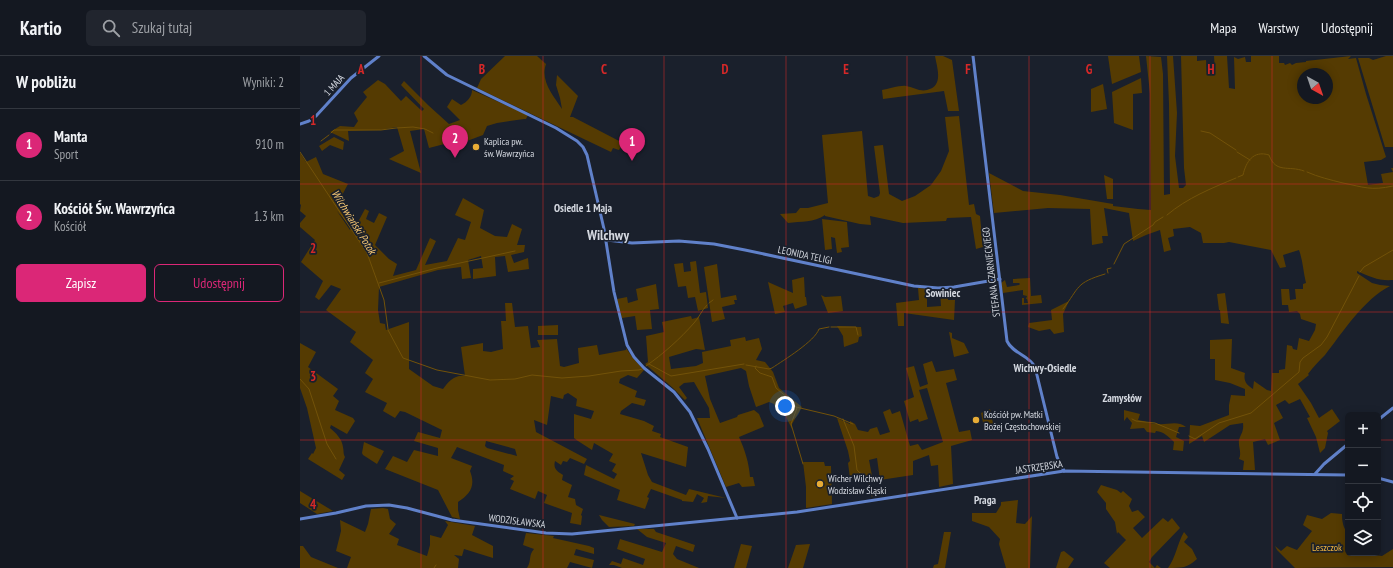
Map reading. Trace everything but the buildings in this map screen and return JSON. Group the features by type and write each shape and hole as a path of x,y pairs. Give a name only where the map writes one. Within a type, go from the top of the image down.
{"street":[{"name":"1 MAJA","path":"300,124 309,121 317,115 351,78 379,56"},
{"path":"424,56 443,73 571,136 583,147 589,161 606,240 621,326 630,351 644,368 681,399 690,412 733,509 735,518"},
{"name":"STEFANA CZARNIECKIEGO","path":"974,56 1007,341 1012,349 1028,358 1034,365 1057,457 1064,471"},
{"name":"LEONIDA TELIGI","path":"606,240 632,243 678,241 714,244 914,286 938,288 954,287 1000,279"},
{"path":"1381,418 1393,408"},
{"path":"1315,474 1324,464 1345,446"},
{"name":"JASTRZĘBSKA","path":"735,518 804,511 1064,471 1345,475"},
{"path":"1381,479 1393,482"},
{"name":"WODZISŁAWSKA","path":"300,519 328,515 366,506 389,505 407,508 452,520 546,533 564,534 735,518"}],"green space":[{"path":"505,56 537,56 546,64 545,76 548,88 562,109 556,85 557,75 578,96 570,117 573,117 623,143 619,150 613,148 611,152 477,88 481,79"},
{"path":"935,56 943,56 952,60 959,111 948,111 944,91 883,99 882,90 904,86 927,90 936,85 938,81 938,71"},
{"path":"1108,56 1139,56 1141,72 1112,84"},
{"path":"1146,56 1161,57 1163,74 1164,195 1170,194 1167,56 1173,56 1177,113 1175,156 1179,188 1183,188 1186,185 1184,168 1181,56 1197,56 1197,61 1206,60 1207,74 1215,72 1214,56 1227,56 1229,88 1235,89 1234,57 1238,59 1245,57 1246,62 1251,62 1251,56 1279,56 1279,63 1284,63 1285,65 1290,63 1292,65 1306,61 1351,56 1348,59 1356,58 1386,157 1381,160 1364,162 1368,185 1383,183 1381,174 1393,172 1393,280 1371,277 1357,271 1357,273 1372,283 1390,286 1371,299 1363,307 1325,355 1310,371 1308,374 1309,375 1298,384 1319,418 1332,409 1340,421 1327,431 1328,433 1325,448 1320,453 1316,437 1307,418 1310,417 1300,399 1289,404 1285,400 1276,405 1283,418 1274,423 1280,440 1268,445 1265,439 1253,442 1255,470 1243,470 1244,461 1239,459 1239,440 1243,430 1243,423 1230,425 1204,442 1202,436 1189,444 1190,425 1200,426 1229,415 1231,395 1245,396 1245,389 1230,383 1215,380 1215,359 1210,359 1210,340 1232,339 1231,368 1245,373 1246,382 1253,389 1254,381 1271,391 1272,373 1279,373 1279,370 1285,369 1287,345 1292,346 1293,349 1297,350 1299,338 1309,341 1315,330 1316,324 1301,319 1300,314 1297,311 1289,312 1288,305 1282,305 1281,289 1289,289 1290,300 1296,299 1295,289 1303,289 1303,284 1306,283 1299,250 1283,255 1286,267 1280,268 1271,250 1229,242 1203,243 1201,233 1190,227 1173,229 1174,236 1168,238 1171,250 1164,252 1160,230 1133,241 1129,213 1104,208 1108,236 1102,236 1103,243 1092,245 1090,209 1048,208 994,213 989,173 1023,191 1060,195 1113,204 1113,206 1151,210 1150,94"},
{"path":"1386,56 1393,56 1393,147 1385,147 1358,58 1369,58 1373,60"},
{"path":"1141,78 1142,93 1133,94 1133,130 1114,123 1112,92"},
{"path":"378,80 385,84 401,101 406,96 422,111 424,109 401,85 404,81 449,124 460,120 447,107 452,99 461,105 469,99 472,90 528,115 526,119 487,126 483,135 467,141 456,141 429,148 424,129 410,131 421,173 389,159 404,151 397,127 380,130 348,131 349,141 330,132 340,126 354,127 358,121 354,113 367,97 363,92"},
{"path":"1103,84 1107,109 1091,112 1091,89"},
{"path":"959,116 969,205 974,204 976,214 980,216 983,247 976,249 971,217 947,218 946,221 903,223 870,216 871,225 860,224 825,215 812,221 788,223 780,214 796,213 800,208 808,208 828,203 822,135 862,131 868,196 874,198 879,196 880,193 874,146 883,145 889,194 902,201 915,196 931,185 941,171 949,151 945,117"},
{"path":"334,137 344,142 343,150 330,145 322,151 319,146"},
{"path":"300,153 306,162 316,157 323,174 348,184 339,201 352,220 348,224 337,211 350,230 359,220 365,209 369,211 366,219 374,223 379,213 387,217 375,245 389,259 397,264 393,276 416,270 430,238 436,241 425,265 447,261 458,238 465,240 471,222 455,215 463,198 484,210 480,228 495,236 507,237 512,224 522,229 517,245 525,245 524,252 511,255 514,263 528,258 529,269 508,272 505,256 495,257 496,276 473,279 473,269 483,268 481,256 468,260 471,278 462,279 461,267 438,270 379,287 378,310 380,323 385,324 386,330 409,322 409,369 433,386 443,389 455,377 465,376 461,347 483,343 483,351 491,352 503,349 501,321 506,321 505,303 512,303 515,327 528,326 531,348 540,347 537,340 557,339 560,366 564,367 579,363 578,348 597,345 599,355 626,350 626,348 644,370 637,378 628,375 620,379 619,383 637,391 635,397 646,400 644,406 632,403 621,411 620,414 644,421 654,426 652,431 661,434 660,437 688,447 686,467 641,453 648,475 652,482 686,495 689,489 726,498 708,496 707,502 701,503 704,498 697,494 693,502 682,501 651,489 647,497 649,498 645,509 617,500 620,490 584,475 586,465 614,479 617,474 612,471 616,464 609,461 613,454 594,443 592,450 574,438 574,414 591,419 594,411 576,406 577,399 568,393 564,395 563,399 551,396 547,425 534,420 536,432 587,459 584,464 570,458 567,462 563,461 561,465 555,461 556,470 563,475 562,480 572,485 568,497 575,499 576,505 583,509 581,515 581,525 570,523 572,513 544,503 547,495 538,491 535,499 510,489 514,481 510,479 514,476 503,471 504,465 457,447 451,458 472,466 470,471 472,476 472,485 469,493 458,502 460,519 452,517 438,490 385,469 393,456 407,462 414,450 438,456 438,448 414,441 418,432 440,438 442,430 405,412 400,411 395,418 383,411 387,403 365,392 373,379 365,373 373,360 350,342 356,332 326,310 341,289 331,285 319,300 315,297 323,281 301,262 315,240 300,227 300,223 306,216 300,211","holes":["486,441 515,449 517,456 487,448 485,446"]},
{"path":"1104,175 1113,179 1113,199 1107,199"},
{"path":"822,219 847,222 849,247 841,248 842,252 837,253 835,238 831,237 832,249 825,250"},
{"path":"696,261 700,293 706,292 708,308 698,311 695,297 688,298 686,286 678,287 674,264 683,263 684,272 691,271 690,262"},
{"path":"717,264 721,298 736,295 737,300 734,300 735,304 722,307 725,319 712,322 704,267"},
{"path":"804,277 807,305 795,309 793,303 783,306 785,312 775,314 768,282 793,293 792,280"},
{"path":"1030,278 1031,296 1041,295 1042,303 1022,305 1022,298 1024,298 1024,303 1028,303 1026,299 1027,296 1023,295 1023,290 1003,293 1001,283 1005,280 1007,287 1020,284 1013,283 1013,279"},
{"path":"656,284 659,309 650,310 652,329 637,330 635,316 622,318 617,299 627,297 628,303 638,300 636,289"},
{"path":"918,288 927,289 927,307 941,306 940,290 948,290 948,300 955,300 954,320 904,313 904,326 898,326 896,303 919,300"},
{"path":"1225,293 1229,324 1221,323 1219,310 1217,294"},
{"path":"821,295 825,297 841,296 843,311 828,313"},
{"path":"1069,301 1063,314 1064,332 1054,334 1050,329 1039,331 1028,327 1029,323 1052,320 1051,310"},
{"path":"691,316 692,319 699,317 705,350 696,349 669,357 671,369 696,366 703,363 702,352 731,346 730,340 745,337 746,341 759,338 762,349 756,360 765,362 773,372 779,388 802,407 792,424 792,429 784,413 777,412 774,404 769,402 756,407 746,371 741,368 705,376 710,399 720,423 754,410 759,414 764,426 739,437 749,467 750,477 753,477 755,486 742,487 739,483 726,487 697,418 710,418 709,408 694,382 684,383 679,387 687,398 685,400 645,364 648,362 646,336 664,332 662,322"},
{"path":"558,325 558,335 538,335 538,326"},
{"path":"837,326 861,327 862,336 859,337 858,342 844,347 843,336"},
{"path":"949,332 952,333 952,338 964,343 969,353 954,357"},
{"path":"300,343 316,352 308,367 338,389 333,396 339,401 335,410 353,418 355,421 347,434 331,425 330,428 341,441 345,457 339,470 345,475 342,480 308,459 316,448 307,408 300,388"},
{"path":"932,361 936,372 954,369 957,380 946,383 959,432 970,430 972,440 951,446 953,484 939,487 938,465 931,466 929,455 913,461 913,475 880,480 877,458 869,460 872,476 850,478 848,463 850,461 848,451 837,418 850,424 850,421 855,424 858,430 868,432 870,429 877,427 880,435 890,432 883,412 890,409 892,414 900,411 910,446 918,444 922,450 943,442 927,388 919,390 928,419 919,422 918,419 910,422 904,401 914,397 906,368 914,366 920,387 928,384 923,364"},
{"path":"990,409 994,428 985,432 981,413"},
{"path":"1124,410 1140,414 1138,420 1155,424 1180,424 1186,427 1179,427 1176,437 1184,441 1183,451 1173,450 1174,442 1161,432 1147,432 1144,428 1130,429 1132,423 1127,417 1124,421"},
{"path":"364,442 384,451 377,464 363,455"},
{"name":"Wicher Wilchwy Wodzisław Śląski","path":"803,462 824,462 825,466 831,466 832,504 806,508 806,487"},
{"path":"1101,485 1117,490 1121,493 1123,491 1132,499 1129,506 1132,512 1138,510 1145,517 1133,528 1142,538 1163,518 1168,522 1172,518 1180,528 1152,557 1149,562 1155,568 1110,568 1104,563 1126,540 1118,532 1117,534 1115,522 1106,509 1106,503 1097,492"},
{"path":"300,491 333,511 317,514 300,503"},
{"path":"1018,500 1016,523 1025,524 1032,516 1030,568 1006,568 999,544 1000,539 989,527 972,521 972,513 996,513 1001,505 1001,502"},
{"path":"371,509 388,509 390,519 396,524 389,534 399,539 397,545 427,556 430,545 430,535 441,538 448,525 445,521 475,526 472,535 493,546 493,558 464,549 462,556 454,555 459,559 458,568 347,568 351,557 336,551 341,531 340,520 365,532"},
{"name":"Leszczok","path":"1331,513 1342,514 1345,529 1345,556 1382,556 1393,549 1393,567 1295,568 1277,550 1275,546 1281,551 1287,546 1297,550 1312,531 1303,525 1307,515 1322,519"},
{"path":"599,515 635,524 634,526 609,527"},
{"path":"637,529 654,529 656,532 695,545 693,552 676,546 673,554 677,559 699,568 622,568 609,565 612,561 621,564 623,558 643,565 645,559 617,549 620,539 662,552 666,543 647,537"},
{"path":"944,532 951,532 945,568 933,568 934,565 938,564"},
{"path":"1184,532 1188,537 1184,542 1192,549 1197,559 1184,567 1168,568 1173,559"},
{"path":"526,533 554,536 553,538 594,548 594,554 576,549 574,555 594,560 592,568 570,562 567,568 527,568 534,549 523,545"},
{"path":"741,544 752,546 746,568 734,568"},
{"path":"810,544 803,568 788,568 796,545"},
{"path":"300,546 303,546 311,557 338,568 300,568"},
{"path":"1064,551 1074,559 1068,568 1056,568 1061,552"}],"waterway":[{"path":"331,133 334,130 381,130 413,127 425,129 433,133"},
{"path":"1201,131 1210,133 1236,150"},
{"path":"321,141 329,135"},
{"name":"Wilchwiański Potok","path":"300,152 367,253 384,300 388,329"},
{"path":"1237,152 1250,160"},
{"path":"1238,177 1243,175 1251,158 1259,154 1269,155 1275,165 1279,167 1304,171"},
{"path":"1307,172 1329,180 1362,187 1379,188 1393,186"},
{"path":"1167,215 1191,198 1236,178"},
{"path":"1114,264 1124,244 1163,217"},
{"path":"1360,272 1364,267 1393,250"},
{"path":"379,283 437,268 515,251"},
{"path":"1108,273 1107,269 1111,268"},
{"path":"1063,309 1083,283 1105,274"},
{"path":"1189,436 1195,439 1219,423 1251,413 1299,372 1300,362 1303,358 1321,345 1327,337 1359,276"},
{"path":"709,303 713,300"},
{"path":"646,366 683,335 696,321 707,305"},
{"path":"746,365 769,369 772,368 806,345 819,329 829,327"},
{"path":"831,327 856,327 858,335"},
{"path":"388,330 403,358 437,370 490,380 515,379 532,375 562,378 642,369"},
{"path":"649,364 671,376 744,364"},
{"path":"756,366 755,368 760,373 772,377 776,388 797,408 791,424 803,464"},
{"path":"300,379 309,389 327,444 336,459"},
{"path":"796,407 834,416 853,424"},
{"path":"843,419 854,446 857,470 864,474 870,486 872,496"},
{"path":"1132,419 1136,421 1155,423 1179,433"}],"place":[{"name":"Kaplica pw. św. Wawrzyńca","path":"476,147"},
{"name":"Kościół Św. Wawrzyńca","path":"455,158"},
{"name":"Manta","path":"632,161"},
{"name":"Kościół pw. Matki Bożej Częstochowskiej","path":"976,420"},
{"name":"Wicher Wilchwy Wodzisław Śląski","path":"820,484"}],"district":[{"name":"Osiedle 1 Maja","path":"583,208"},
{"name":"Wilchwy","path":"608,235"},
{"name":"Sowiniec","path":"943,293"},
{"name":"Wichwy-Osiedle","path":"1045,368"},
{"name":"Zamysłów","path":"1122,398"},
{"name":"Praga","path":"985,500"}]}
